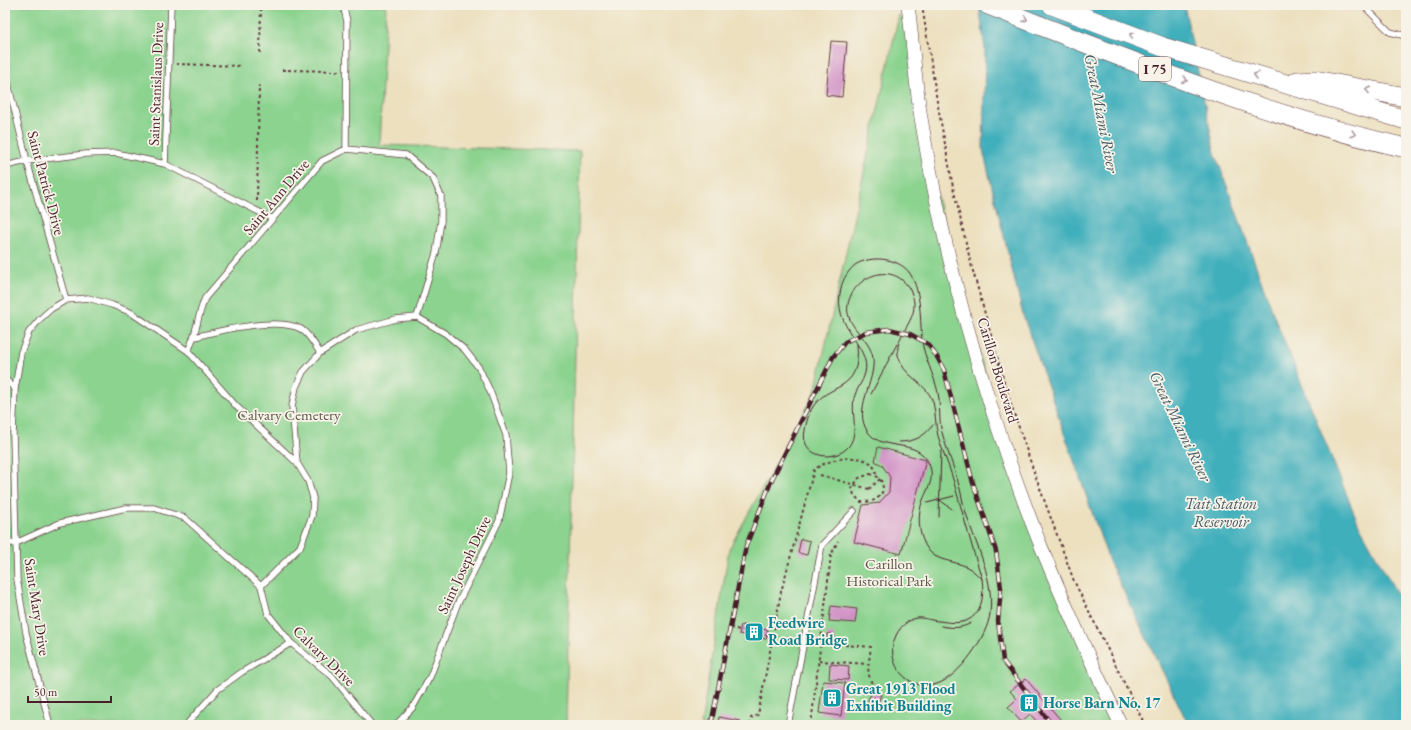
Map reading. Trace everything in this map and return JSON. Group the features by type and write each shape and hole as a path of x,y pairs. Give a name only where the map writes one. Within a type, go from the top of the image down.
{"highway":[{"name":"I 75","path":"988,5 1193,83 1273,110 1406,148"},
{"name":"I 75","path":"1052,5 1163,47 1278,82 1317,87 1406,120"},
{"path":"1317,87 1406,97"},
{"path":"1383,142 1406,155"}],"street":[{"name":"Carillon Boulevard","path":"908,5 925,140 950,260 972,345 1026,509 1088,655 1121,725"}],"lane":[{"name":"Saint Stanislaus Drive","path":"165,164 171,5"},
{"path":"5,543 16,543 60,523 126,508 154,508 185,518 261,586 300,547 312,516 313,498 308,481 297,463 292,406 296,387 303,372 320,353 356,330 396,319 417,317 436,253 441,221 441,196 433,178 406,155 346,149 347,21 343,5"},
{"path":"1363,5 1390,32 1406,36"},
{"name":"Saint Patrick Drive","path":"5,71 27,161 66,300"},
{"name":"Saint Ann Drive","path":"188,351 195,337 198,313 205,298 322,160 346,149"},
{"path":"5,166 27,161 86,154 116,153 165,164 273,219"},
{"name":"Saint Mary Drive","path":"50,725 26,633 17,578 13,434 15,389 21,352 29,332 51,309 66,300 88,298 112,304 130,312 188,351 236,406 297,463"},
{"name":"Saint Joseph Drive","path":"396,725 413,707 430,677 457,604 498,521 509,473 506,436 490,391 479,368 465,350 446,334 417,317"},
{"path":"195,337 224,329 290,325 303,330 320,353"},
{"path":"5,379 15,389"},
{"path":"788,725 822,545 854,511"},
{"name":"Calvary Drive","path":"261,586 268,614 291,643 332,676 372,725"},
{"path":"186,725 217,690 242,672 291,643"}],"path":[{"path":"260,53 261,5"},
{"path":"922,5 937,101 953,187 971,264 1007,392 1035,475 1074,581 1145,725"},
{"path":"169,63 241,66"},
{"path":"282,70 347,71"},
{"path":"257,211 259,84"},
{"path":"750,725 752,718 758,715 781,592 814,470 830,460 845,458 861,459 869,462 874,466 883,490 881,495 870,502 861,502 854,495 852,488 855,481 864,475 877,475"},
{"path":"820,475 869,489 880,479"},
{"path":"854,511 861,502"},
{"path":"811,725 831,555 839,539"},
{"path":"824,612 829,613"},
{"path":"730,628 773,636"},
{"path":"821,643 871,647 869,664 870,682 877,690"},
{"path":"819,661 869,664"},
{"path":"814,706 818,707"}],"green space":[{"name":"Calvary Cemetery","path":"5,5 386,5 379,145 580,151 566,725 5,725"},
{"name":"Carillon Historical Park","path":"899,15 910,23 935,190 1008,456 1121,725 701,725 729,549 815,392"}],"water":[{"name":"Tait Station Reservoir","path":"979,5 1184,5 1215,153 1276,321 1359,525 1406,610 1406,725 1188,724 1109,561 1023,315 983,150 985,49"}],"building":[{"path":"831,41 847,42 842,97 826,95"},
{"path":"878,447 926,460 901,554 854,542 863,505 879,503 889,492 890,477 882,465 875,461"},
{"path":"801,539 810,541 807,555 798,553"},
{"path":"831,606 857,609 855,623 829,621"},
{"name":"Feedwire Road Bridge","path":"741,625 768,630 766,639 739,634"},
{"path":"827,634 834,634 834,641 827,641"},
{"path":"830,664 849,666 848,680 829,679"},
{"name":"Horse Barn No. 17","path":"1026,679 1065,725 1040,725 1030,714 1021,722 1008,707 1017,699 1010,691"},
{"name":"Great 1913 Flood Exhibit Building","path":"823,681 845,683 841,716 819,713"},
{"path":"872,691 881,695 876,707 867,703"},
{"path":"719,717 740,721 739,725 718,725"}],"tram line":[{"path":"857,344 857,361 854,372 849,380 826,394 811,410 805,430 807,446 812,452 827,456 843,452 852,441 854,435 854,398 864,376 866,363 863,354 858,345 846,326 842,315 839,302 841,288 844,278 855,265 878,259 894,262 908,271 912,277 918,294 923,347 938,392 940,422 945,444 989,584 991,598 988,622 978,644 963,665 946,680 937,684 928,686 911,682 899,670 895,662 893,645 898,632 908,621 917,618 952,622 966,621 972,618 979,609 983,585 982,579 952,476 938,436 933,402 925,389 904,369 898,355 900,339 912,317 914,300 910,290 903,281 894,275 875,275 858,285 848,304 848,312 853,326 867,344 873,358 871,377 863,405 862,415 864,423 868,432 874,438 882,442 909,448 924,456 931,469 931,479 921,506 919,518 920,531 924,543 930,553 967,567 982,579"},
{"path":"871,394 897,344"},
{"path":"899,442 914,440 926,433 933,425"},
{"path":"939,517 941,451"},
{"path":"927,503 954,496"},
{"path":"937,498 952,509"},
{"path":"941,626 956,628 971,623"}],"railway":[{"path":"711,725 746,546 772,479 833,357 845,342 866,332 889,329 910,334 928,344 944,370 973,483 996,551 1001,588 998,621 1003,661 1052,725"}],"place":[{"name":"Feedwire Road Bridge","path":"754,632"},
{"name":"Great 1913 Flood Exhibit Building","path":"832,698"},
{"name":"Horse Barn No. 17","path":"1029,703"}],"water label":[{"name":"Great Miami River","path":"1102,113"},
{"name":"Great Miami River","path":"1181,426"}]}
